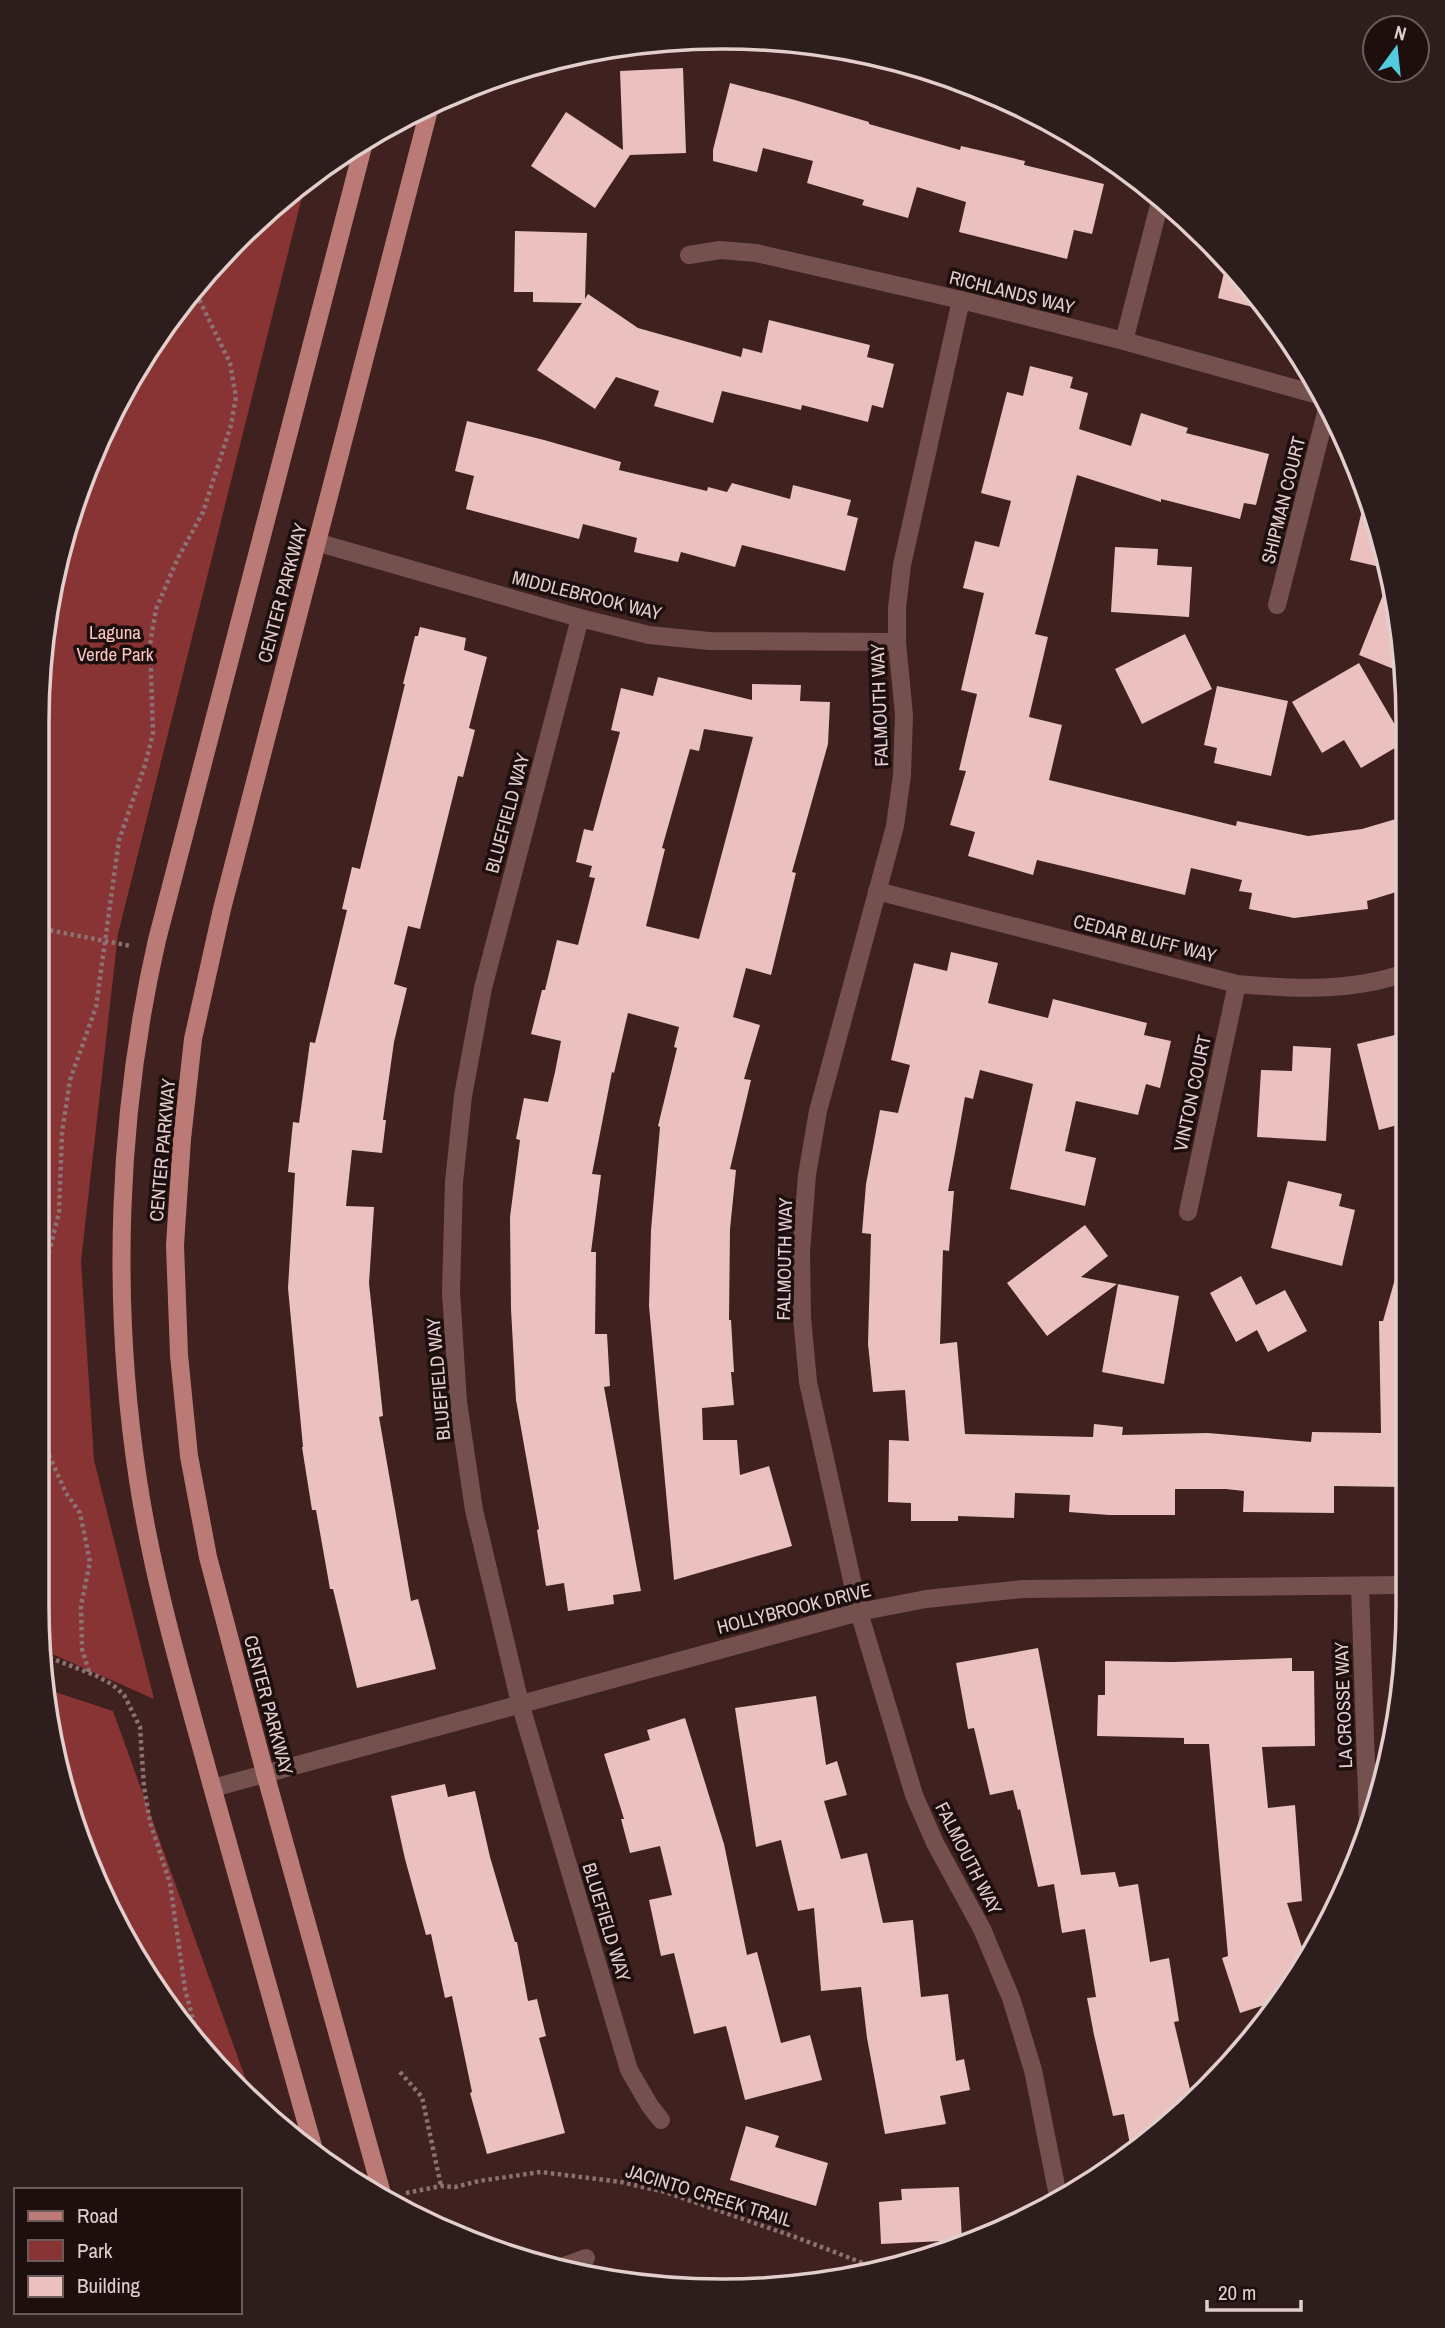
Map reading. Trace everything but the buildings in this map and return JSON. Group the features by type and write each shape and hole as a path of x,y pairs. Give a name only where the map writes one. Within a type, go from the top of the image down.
{"main road":[{"name":"CENTER PARKWAY","path":"380,2185 208,1557 189,1456 179,1355 175,1245 182,1139 193,1039 222,909 427,117"},
{"name":"CENTER PARKWAY","path":"311,2139 163,1609 138,1480 127,1378 122,1282 124,1186 139,1027 157,940 361,155"}],"street":[{"path":"1124,341 1158,209"},
{"name":"RICHLANDS WAY","path":"689,255 720,250 756,253 1124,341 1310,393"},
{"name":"FALMOUTH WAY","path":"961,300 902,565 897,608 897,642 904,715 902,775 895,826 818,1111 807,1175 801,1252 802,1317 808,1382 859,1612 914,1795 935,1843 982,1928 1011,1998 1033,2070 1057,2190"},
{"name":"SHIPMAN COURT","path":"1277,605 1324,420"},
{"name":"MIDDLEBROOK WAY","path":"316,542 580,618 649,635 709,641 897,642"},
{"name":"BLUEFIELD WAY","path":"580,618 483,988 463,1096 454,1182 452,1292 458,1402 474,1510 520,1703 629,2070 650,2106 662,2120"},
{"name":"CEDAR BLUFF WAY","path":"877,891 1237,984 1286,989 1339,987 1396,975"},
{"name":"VINTON COURT","path":"1188,1212 1237,984"},
{"name":"HOLLYBROOK DRIVE","path":"213,1788 859,1612 926,1599 1023,1589 1396,1585"},
{"name":"LA CROSSE WAY","path":"1360,1586 1367,1799"},
{"path":"575,2262 586,2258"}],"path":[{"path":"49,1251 59,1212 62,1133 70,1080 96,1007 119,840 153,733 150,644 156,609 177,560 203,512 231,425 236,397 230,363 199,299"},
{"path":"49,930 105,941"},
{"path":"49,1455 66,1493 80,1513 90,1562 81,1606 82,1649 90,1673"},
{"path":"51,1658 113,1685 124,1695 140,1727 149,1822 170,1883 185,1989 194,2024"},
{"path":"400,2071 422,2097 441,2186"},
{"name":"JACINTO CREEK TRAIL","path":"399,2196 441,2186 455,2187 479,2180 541,2172 621,2182 665,2192 864,2264"}],"green space":[{"name":"Laguna Verde Park","path":"302,196 118,934 81,1261 94,1460 154,1699 50,1653 50,1650 50,678 62,591 72,548 100,465 118,425 139,386 188,312 246,246"},
{"path":"55,1692 113,1711 247,2083 188,2016 139,1942 100,1863 85,1822 62,1737"}]}
